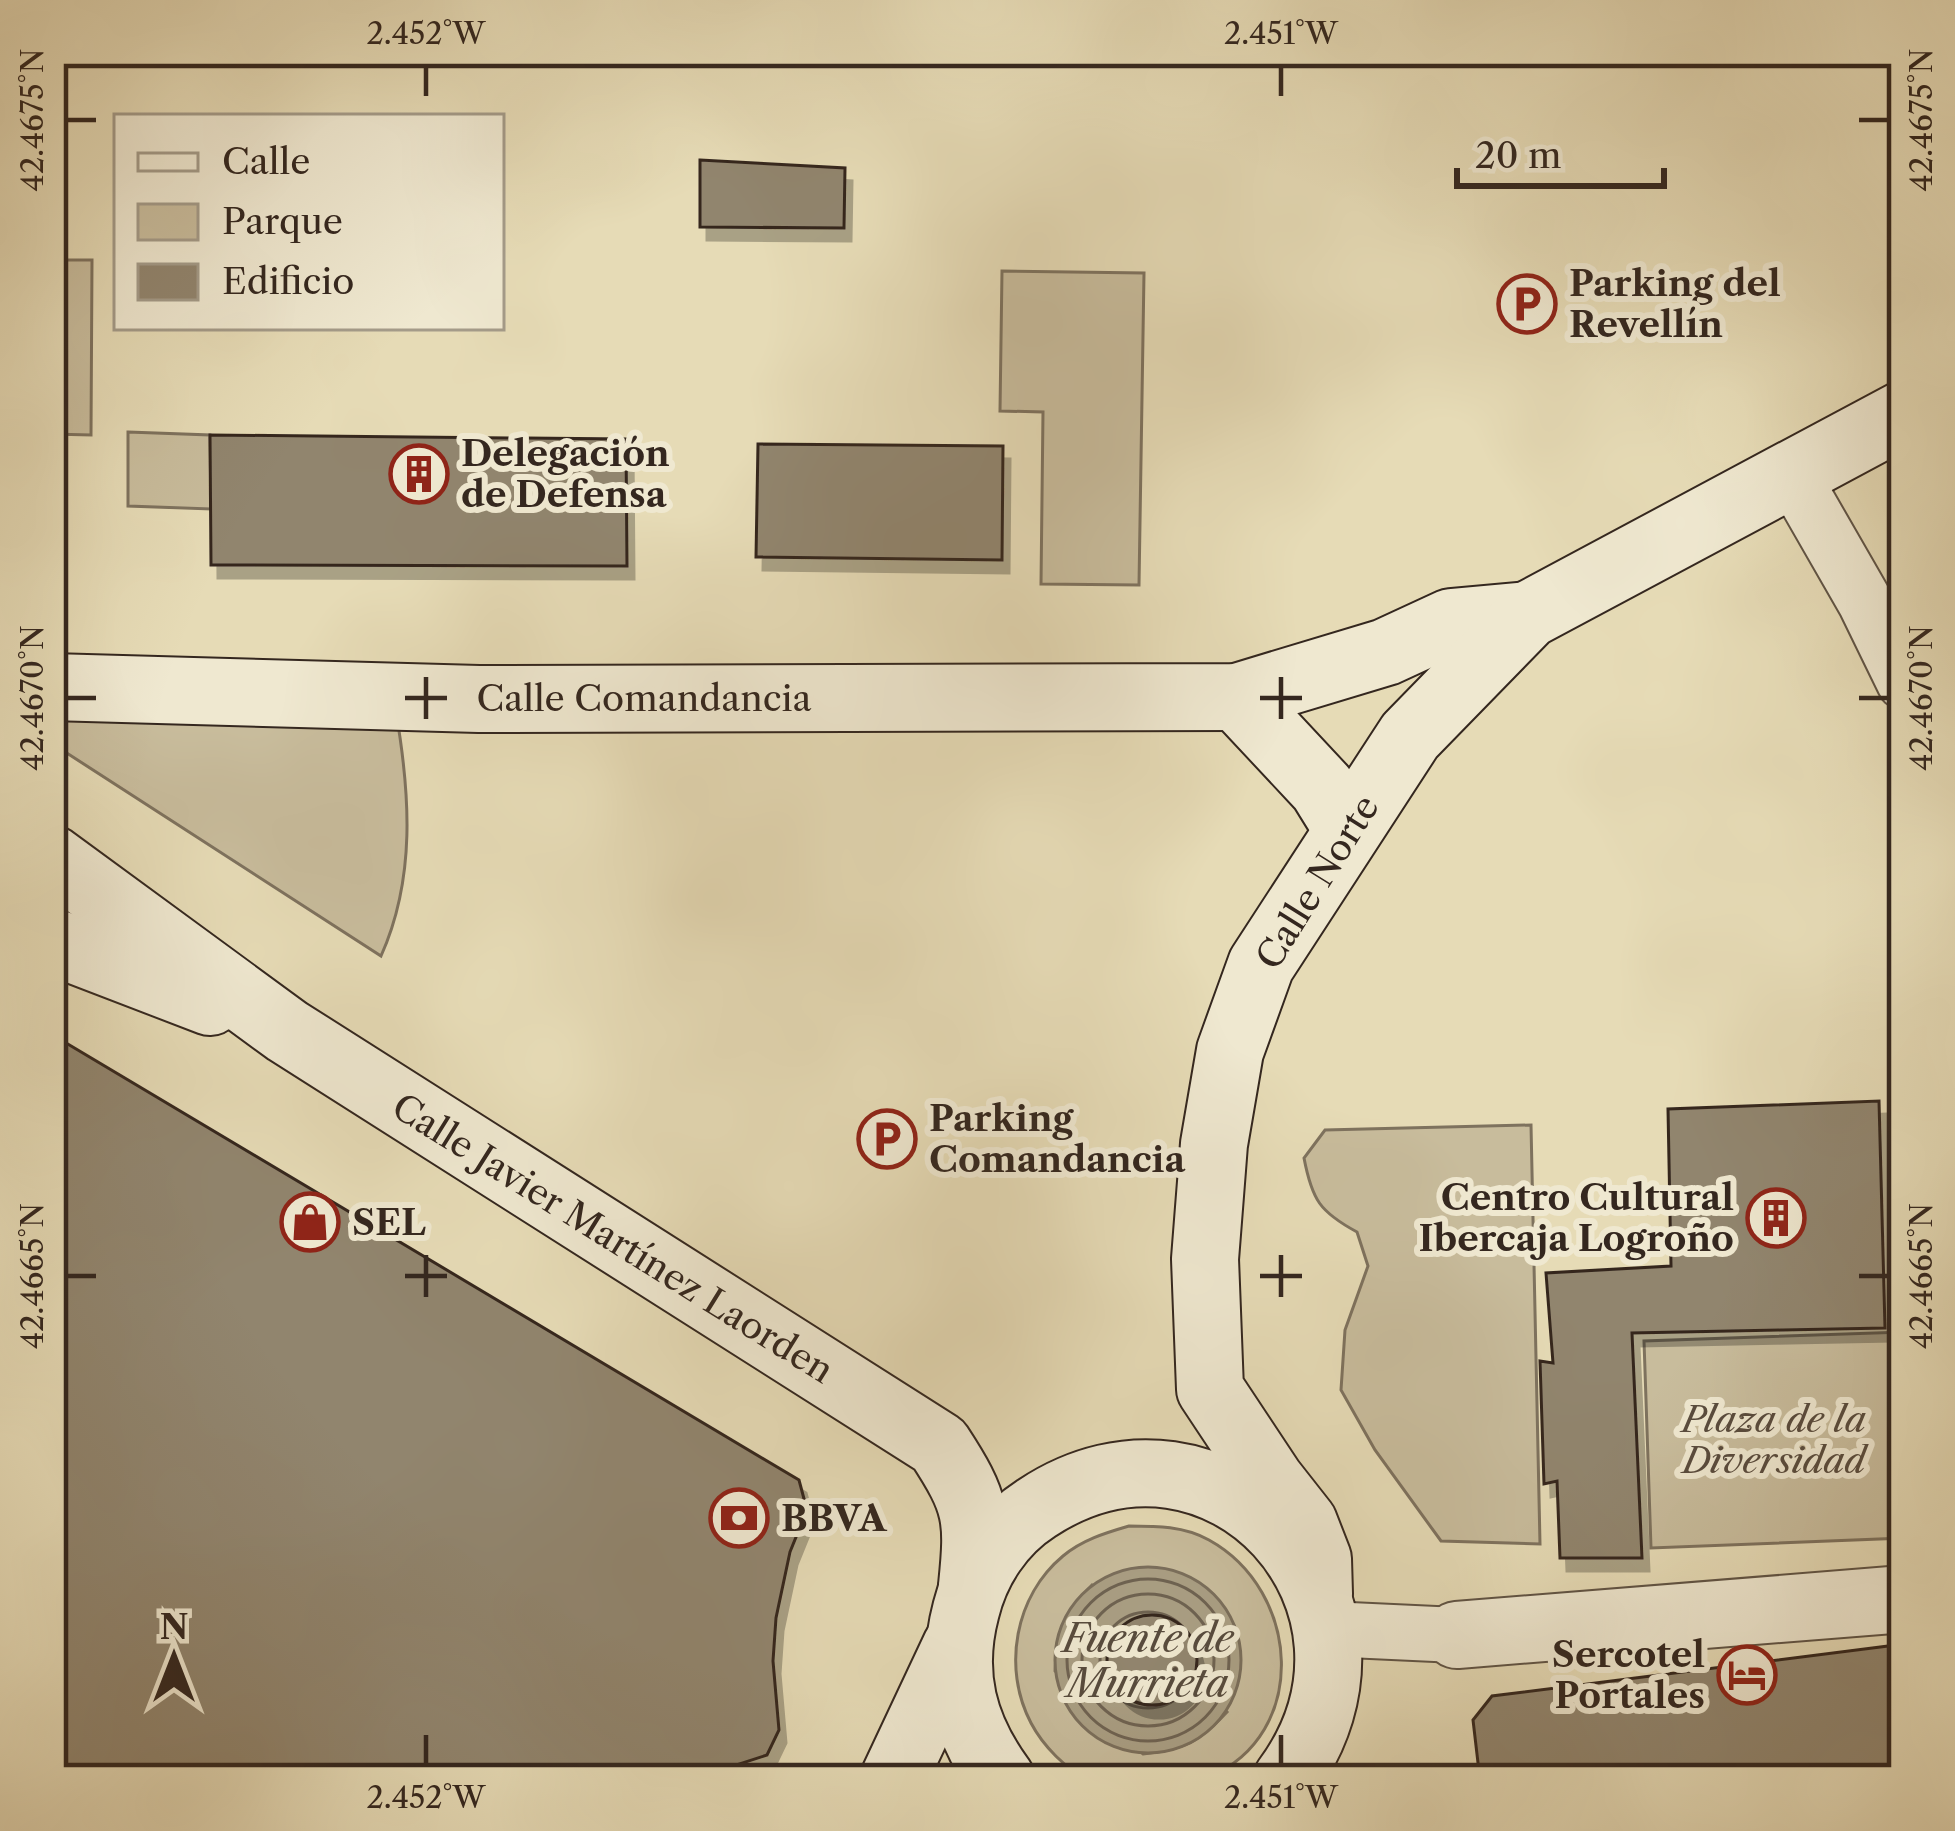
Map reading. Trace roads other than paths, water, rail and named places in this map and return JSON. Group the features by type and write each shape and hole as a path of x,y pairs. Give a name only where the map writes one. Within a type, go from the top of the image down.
{"main road":[{"name":"Calle Norte","path":"1286,1780 1317,1727 1327,1695 1318,1559 1304,1523 1210,1389 1205,1259 1214,1144 1230,1052 1261,965 1410,736 1528,615 1904,414"},
{"name":"Calle Comandancia","path":"51,687 479,699 1237,697 1386,652 1450,622 1528,615"},
{"path":"1237,697 1322,788 1348,830"},
{"name":"Calle Javier Martínez Laorden","path":"51,858 286,1031 939,1445 968,1488 977,1536 964,1615"},
{"name":"Calle Javier Martínez Laorden","path":"58,944 286,1031"},
{"path":"893,1780 994,1548 1025,1516 1061,1492 1100,1478 1157,1473 1209,1485 1256,1510 1293,1548 1324,1612"},
{"path":"1456,1635 1904,1599"},
{"path":"964,1615 958,1680 966,1717 981,1752 1002,1780"}],"street":[{"path":"1792,475 1904,682"},
{"path":"1324,1612 1456,1635"}],"water":[{"name":"Fuente de Murrieta","path":"1148,1567 1184,1574 1214,1594 1234,1624 1241,1660 1234,1696 1214,1726 1184,1746 1148,1753 1112,1746 1082,1726 1062,1696 1055,1660 1062,1624 1082,1594 1112,1574"}],"place":[{"name":"Parking del Revellín","path":"1527,304"},
{"name":"Delegación de Defensa","path":"419,474"},
{"name":"Parking Comandancia","path":"887,1139"},
{"name":"Centro Cultural Ibercaja Logroño","path":"1776,1218"},
{"name":"SEL","path":"310,1222"},
{"name":"BBVA","path":"739,1518"},
{"name":"Sercotel Portales","path":"1747,1675"}],"park label":[{"name":"Plaza de la Diversidad","path":"1774,1440"}]}
